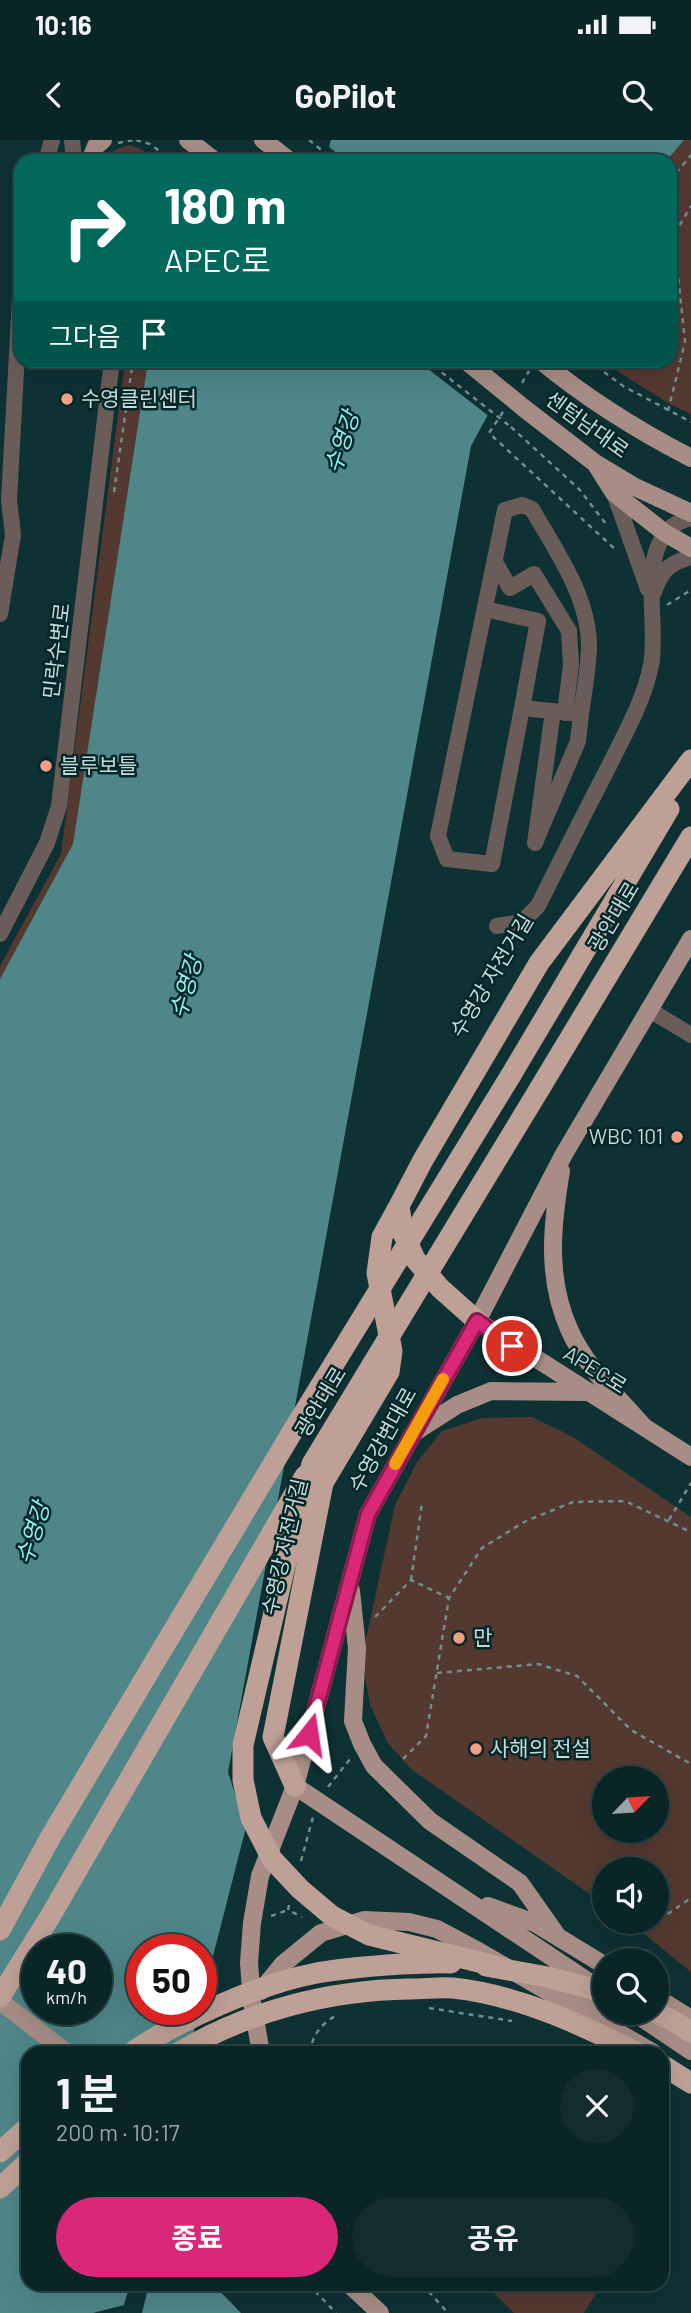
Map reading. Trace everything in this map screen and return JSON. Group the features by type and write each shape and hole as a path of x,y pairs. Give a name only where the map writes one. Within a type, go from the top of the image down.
{"highway":[{"path":"295,1786 273,1737 323,1483 389,1372 393,1351 377,1273 382,1237 423,1160 539,962 691,760"},
{"name":"광안대로","path":"0,1930 50,1838 290,1434 511,1075 691,771"},
{"name":"광안대로","path":"0,1999 312,1464 691,837"},
{"path":"399,1206 403,1233 415,1259 440,1288 477,1321"},
{"path":"312,1464 243,1745 243,1780 251,1818 272,1859 300,1889 332,1916 369,1935 592,1989"},
{"path":"142,2046 202,2013 257,1991 311,1974 381,1965 431,1963 499,1967"},
{"path":"189,2046 209,2034 263,2013 326,1997 383,1989 453,1988 521,2003 623,2046"},
{"path":"669,2019 689,2047"},
{"path":"669,2067 691,2082"},
{"path":"0,2152 21,2133"},
{"path":"0,2188 21,2168"}],"main road":[{"path":"93,154 96,146 103,140"},
{"path":"188,140 206,154"},
{"path":"263,140 281,154"},
{"name":"센텀남대로","path":"474,368 517,405 595,463 691,513"},
{"name":"센텀남대로","path":"541,368 629,425 691,458"},
{"path":"595,463 614,493 665,534 691,548"},
{"name":"수영강변대로","path":"259,2046 249,1963 260,1876 295,1786 368,1514 477,1321 564,1154 691,939"},
{"path":"564,1154 553,1223 554,1275 569,1329 593,1368 643,1426"},
{"name":"APEC로","path":"477,1321 643,1426 683,1447 691,1457"},
{"path":"412,1434 457,1405 491,1391 588,1392"},
{"path":"350,1580 357,1648 353,1721 374,1766 430,1821 520,1884 558,1937"},
{"path":"295,1786 592,1984"},
{"path":"461,1896 535,1923 592,1958"},
{"path":"461,1896 643,2046"},
{"path":"252,2002 283,1964 321,1933 364,1920 409,1922 437,1929 480,1952 640,2046"},
{"path":"0,1999 58,2046"},
{"path":"669,2005 691,2019"},
{"path":"654,2025 689,2047"},
{"path":"356,2291 380,2313"},
{"path":"363,2291 380,2313"}],"street":[{"path":"0,614 13,535 9,500 16,368"},
{"name":"민락수변로","path":"0,934 47,843 59,806 111,368"},
{"path":"614,493 659,601"},
{"path":"485,610 538,621 492,864 447,859 438,836 505,510 522,505 532,509 572,581 583,609 589,647 567,713 535,843 578,741 567,713 571,665 569,631 534,574 510,587 495,562"},
{"path":"659,601 651,577 654,561 665,534 676,522 691,518"},
{"path":"497,926 522,922 538,906 645,688 652,663 660,575 674,563 691,557"},
{"path":"522,708 567,713"},
{"path":"648,1009 691,1035"}],"path":[{"path":"136,140 150,144 164,154"},
{"path":"309,140 326,154"},
{"path":"677,172 691,155"},
{"path":"677,230 691,206"},
{"path":"668,411 685,342 677,264"},
{"path":"436,368 511,427 579,489 608,527"},
{"path":"516,392 541,368"},
{"path":"599,368 623,386 691,422"},
{"path":"517,405 489,433 623,556 613,537"},
{"path":"659,601 691,590"},
{"path":"669,1520 691,1483"},
{"path":"403,1759 426,1736 449,1598 482,1548 526,1521 573,1502 625,1501 691,1532"},
{"path":"375,1617 411,1580 422,1503"},
{"path":"411,1580 449,1598"},
{"path":"437,1673 538,1664 577,1676 631,1730 691,1764"},
{"path":"301,1861 318,1800 362,1744"},
{"path":"291,1898 288,1910 310,1920"},
{"path":"669,1913 691,1898"},
{"path":"426,2007 518,2022"},
{"path":"311,2046 323,2022 342,2013"},
{"path":"315,2291 337,2313"},
{"path":"429,2291 449,2313"}],"shaded area":[{"path":"678,140 691,140 691,414 612,368 677,368 677,154 667,154"},
{"path":"131,145 148,154 110,154"},
{"path":"124,368 163,368 92,851 0,1025 0,966 61,854"},
{"path":"532,1417 573,1437 691,1517 691,1972 669,1954 669,1948 661,1948 644,1934 669,1934 669,1857 592,1857 592,1896 411,1769 388,1743 370,1705 362,1658 395,1505 417,1462 442,1431 482,1418"},
{"path":"492,2291 598,2291 584,2313 514,2313"}],"water":[{"path":"195,140 684,140 672,154 183,154"},
{"name":"수영강","path":"147,368 513,368 471,446 228,1772 236,1797 252,1804 217,1941 217,1934 126,1934 126,2025 196,2025 190,2046 21,2046 21,2291 128,2291 124,2305 93,2313 0,2313 0,979 73,844"},
{"path":"147,2291 220,2291 241,2313 142,2313"}],"pier":[{"path":"190,140 331,140 329,147 338,154 179,154"},
{"path":"427,368 517,368 490,417"}],"slow traffic":[{"path":"395,1464 443,1379"}],"place":[{"name":"수영클린센터","path":"67,399"},
{"name":"블루보틀","path":"46,766"},
{"name":"WBC 101","path":"677,1137"},
{"name":"만","path":"459,1638"},
{"name":"사해의 전설","path":"476,1749"}],"route":[{"path":"309,1734 368,1514 477,1321 512,1346"}]}
